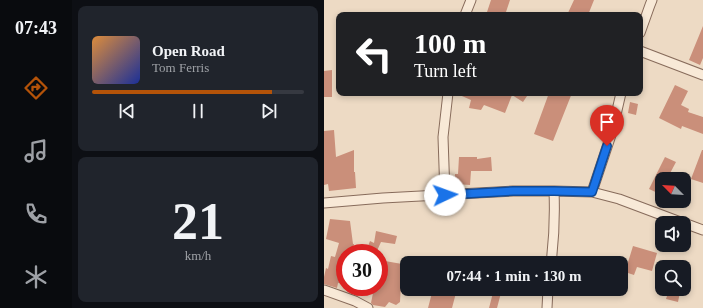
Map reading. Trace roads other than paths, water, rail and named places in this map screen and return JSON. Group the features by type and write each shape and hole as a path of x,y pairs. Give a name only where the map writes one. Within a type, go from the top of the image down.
{"street":[{"path":"466,12 471,0"},
{"path":"643,25 652,0"},
{"path":"643,52 703,75"},
{"path":"445,195 443,136 448,96"},
{"path":"592,192 612,132 621,96"},
{"path":"324,203 383,198 513,191 592,192 619,199 665,216"},
{"path":"552,256 555,220 554,191"},
{"path":"691,226 703,230"},
{"path":"324,290 355,301 368,308"},
{"path":"547,308 548,296"}]}
